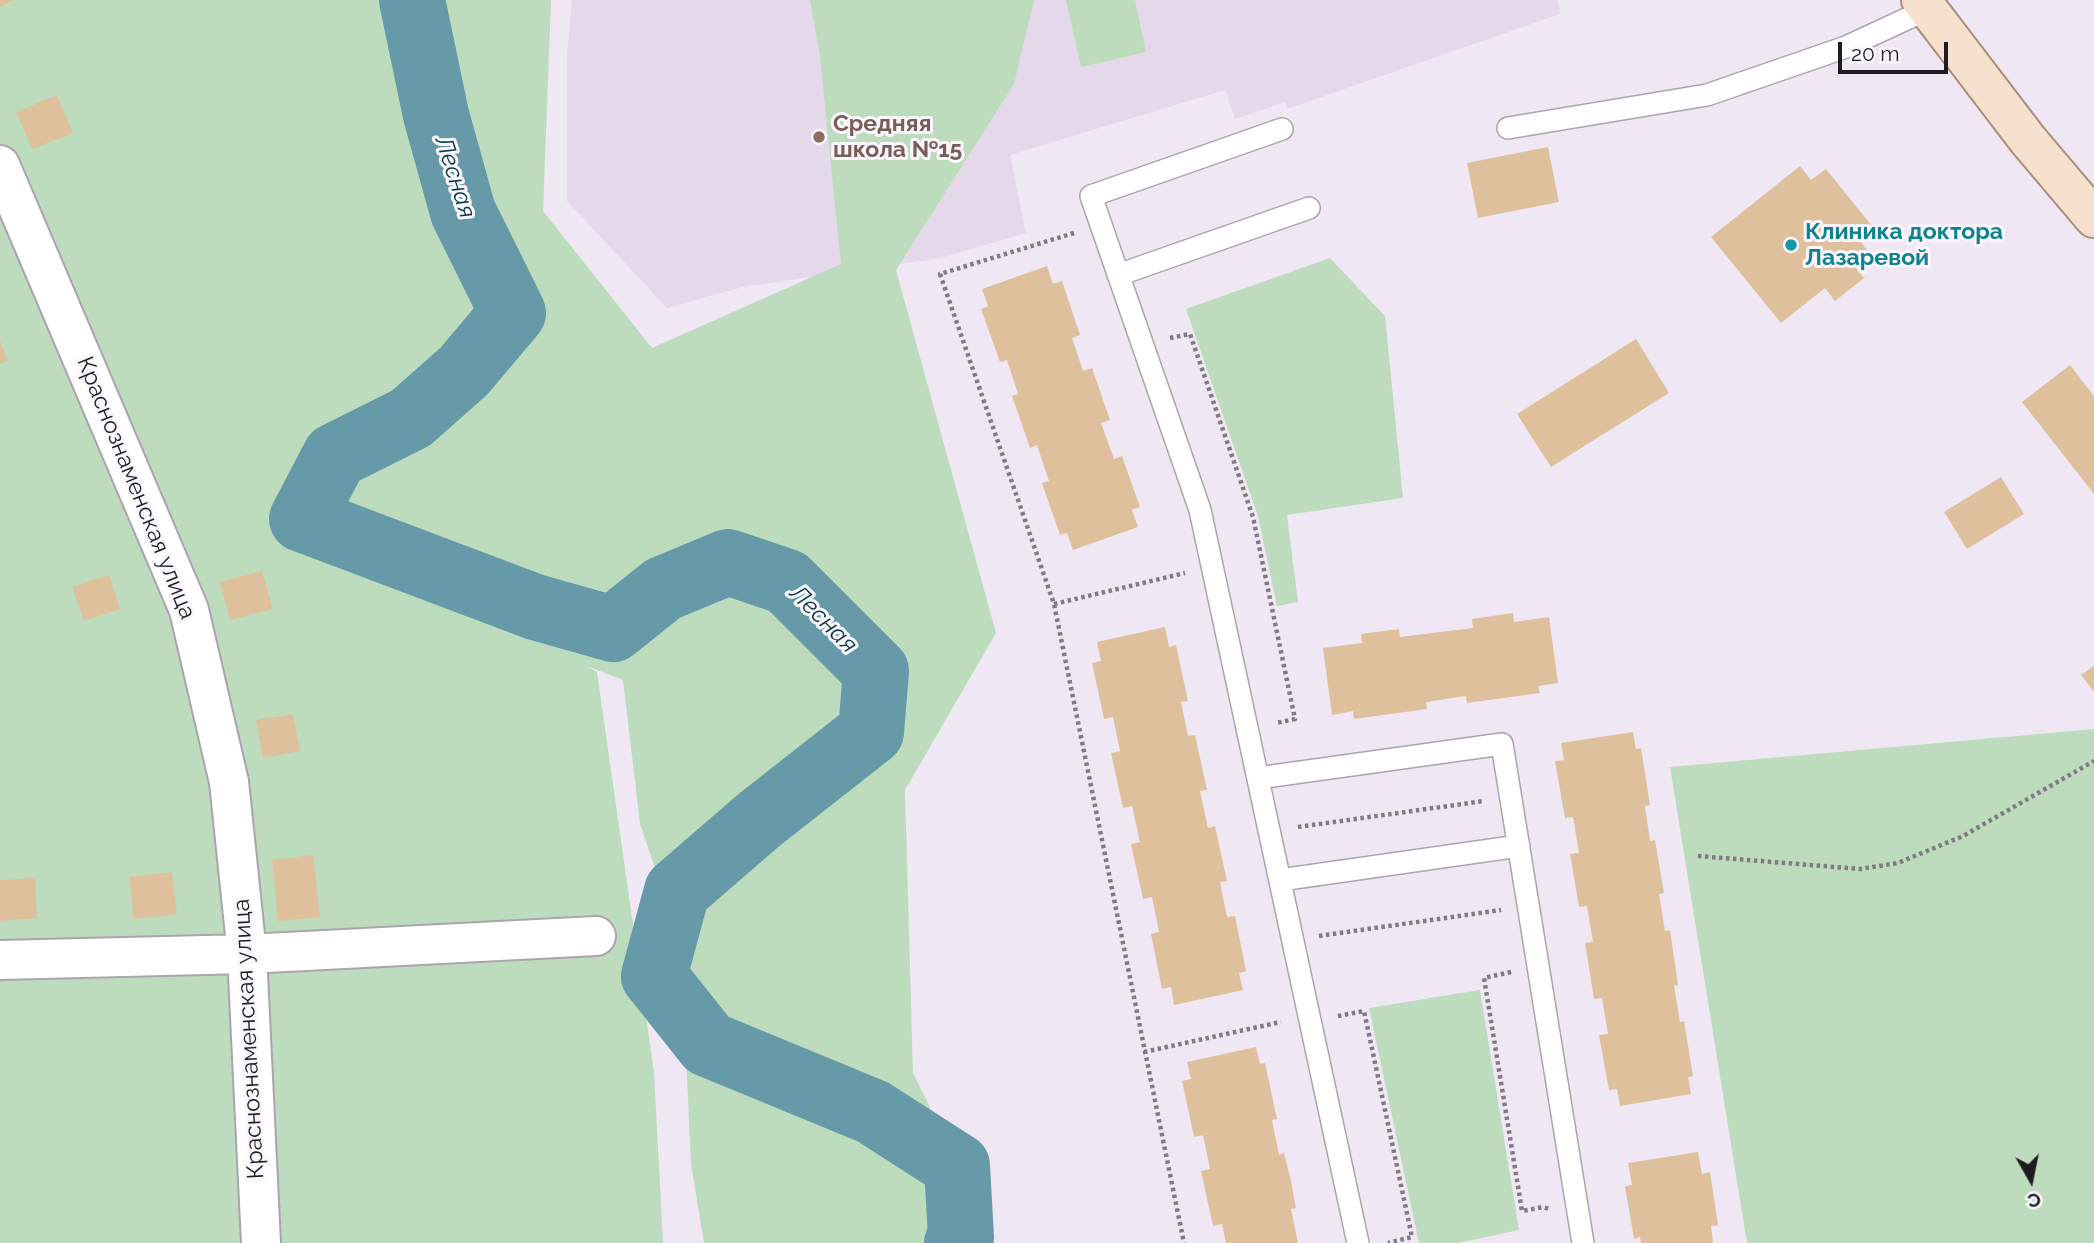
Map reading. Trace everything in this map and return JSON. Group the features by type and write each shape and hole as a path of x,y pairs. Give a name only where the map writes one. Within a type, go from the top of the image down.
{"main road":[{"path":"1925,4 2028,140 2094,218"}],"street":[{"name":"Краснознаменская улица","path":"0,165 189,610 229,782 247,954 261,1243"},
{"path":"0,961 247,954 596,936"}],"lane":[{"path":"1508,128 1707,95 1846,47 1925,4"},
{"path":"1282,129 1091,195 1200,510 1358,1243"},
{"path":"1118,275 1309,208"},
{"path":"1258,778 1502,744 1583,1243"},
{"path":"1280,880 1519,846"}],"path":[{"path":"1101,225 940,274 1054,604 1184,1243"},
{"path":"1165,337 1174,339 1190,334 1253,517 1295,719"},
{"path":"1054,604 1192,571"},
{"path":"1698,856 1860,869 1898,863 1963,836 2094,761"},
{"path":"1269,832 1511,798"},
{"path":"1292,939 1528,906"},
{"path":"1515,969 1509,974 1484,978 1522,1211 1543,1207 1552,1210 1556,1217"},
{"path":"1333,1014 1340,1016 1363,1011 1412,1237 1388,1243"},
{"path":"1144,1052 1289,1020"}],"shaded area":[{"name":"Средняя школа №15","path":"572,0 1558,0 1560,14 1287,109 1285,102 1235,119 1225,90 1010,155 1026,233 941,258 743,287 667,308 567,201 567,56"}],"green space":[{"path":"0,0 551,0 543,211 652,348 841,264 820,57 810,0 1034,0 1014,84 896,270 996,633 905,790 913,1073 988,1225 988,1243 704,1243 691,1164 681,945 640,824 623,680 587,666 597,672 654,1072 663,1243 0,1243","holes":["361,437 332,534 302,518"]},
{"path":"1066,0 1135,0 1146,52 1081,67"},
{"path":"1330,258 1385,316 1403,498 1287,515 1298,602 1277,606 1258,516 1186,309"},
{"path":"2094,729 2094,1243 1747,1243 1670,767"},
{"path":"1480,990 1519,1230 1458,1243 1419,1243 1369,1008"}],"building":[{"path":"0,0 15,0 0,7"},
{"path":"57,95 73,133 32,149 16,112"},
{"path":"1548,147 1559,202 1478,218 1467,163"},
{"name":"Клиника доктора Лазаревой","path":"1800,166 1811,180 1826,169 1872,226 1858,238 1869,253 1854,265 1864,278 1835,301 1825,288 1781,323 1711,237"},
{"path":"1047,266 1053,284 1062,281 1080,335 1072,338 1083,371 1092,368 1110,420 1101,423 1114,459 1122,456 1140,507 1132,510 1138,527 1073,550 1067,533 1060,535 1042,483 1049,481 1037,445 1030,448 1012,396 1018,394 1007,360 1000,362 981,309 988,306 982,289"},
{"path":"1636,339 1669,393 1551,467 1517,414"},
{"path":"0,341 8,360 0,364"},
{"path":"2070,365 2094,396 2094,494 2022,402"},
{"path":"2001,477 2024,514 1967,549 1944,512"},
{"path":"262,571 273,609 230,620 220,582"},
{"path":"109,575 120,609 84,621 72,587"},
{"path":"1513,613 1514,622 1549,617 1558,683 1538,686 1540,693 1467,703 1466,696 1426,702 1427,709 1354,719 1353,711 1332,715 1323,648 1362,643 1361,634 1399,629 1400,637 1473,628 1472,619"},
{"path":"1165,627 1169,647 1176,645 1188,701 1181,702 1188,736 1195,735 1207,790 1200,791 1208,828 1215,826 1227,881 1220,882 1227,917 1235,916 1246,971 1239,973 1243,990 1174,1005 1171,987 1162,989 1151,934 1159,932 1152,897 1143,899 1131,844 1140,842 1132,806 1123,808 1111,753 1120,751 1113,717 1104,719 1092,663 1101,661 1097,642"},
{"path":"2094,666 2094,692 2081,675"},
{"path":"293,714 300,751 263,758 256,720"},
{"path":"1633,732 1636,749 1641,748 1650,805 1645,806 1650,841 1655,840 1664,893 1659,894 1665,931 1670,930 1678,985 1674,986 1680,1022 1684,1021 1693,1076 1688,1077 1691,1094 1620,1106 1617,1089 1609,1090 1599,1035 1608,1034 1602,998 1594,999 1585,943 1593,942 1587,906 1579,907 1570,854 1579,853 1573,817 1565,818 1555,761 1564,760 1561,743"},
{"path":"313,855 320,917 278,921 272,860"},
{"path":"172,872 177,914 134,919 129,877"},
{"path":"35,878 37,918 0,921 0,880"},
{"path":"1256,1047 1260,1064 1265,1063 1277,1119 1272,1120 1279,1155 1284,1153 1291,1181 1296,1208 1291,1209 1298,1243 1226,1243 1222,1224 1213,1226 1201,1171 1210,1169 1203,1135 1194,1137 1182,1081 1191,1079 1187,1062"},
{"path":"1698,1152 1702,1174 1710,1172 1718,1225 1711,1226 1713,1243 1641,1243 1640,1237 1634,1239 1625,1186 1632,1185 1628,1163"}],"waterway":[{"name":"Лесная","path":"412,0 436,115 463,212 513,313 464,371 411,418 335,456 302,519 535,607 613,629 663,589 728,562 787,582 876,671 871,732 759,820 677,891 654,976 708,1044 873,1112 957,1166 961,1237 957,1243"}],"place":[{"name":"Средняя школа №15","path":"819,137"},
{"name":"Клиника доктора Лазаревой","path":"1791,245"}]}
